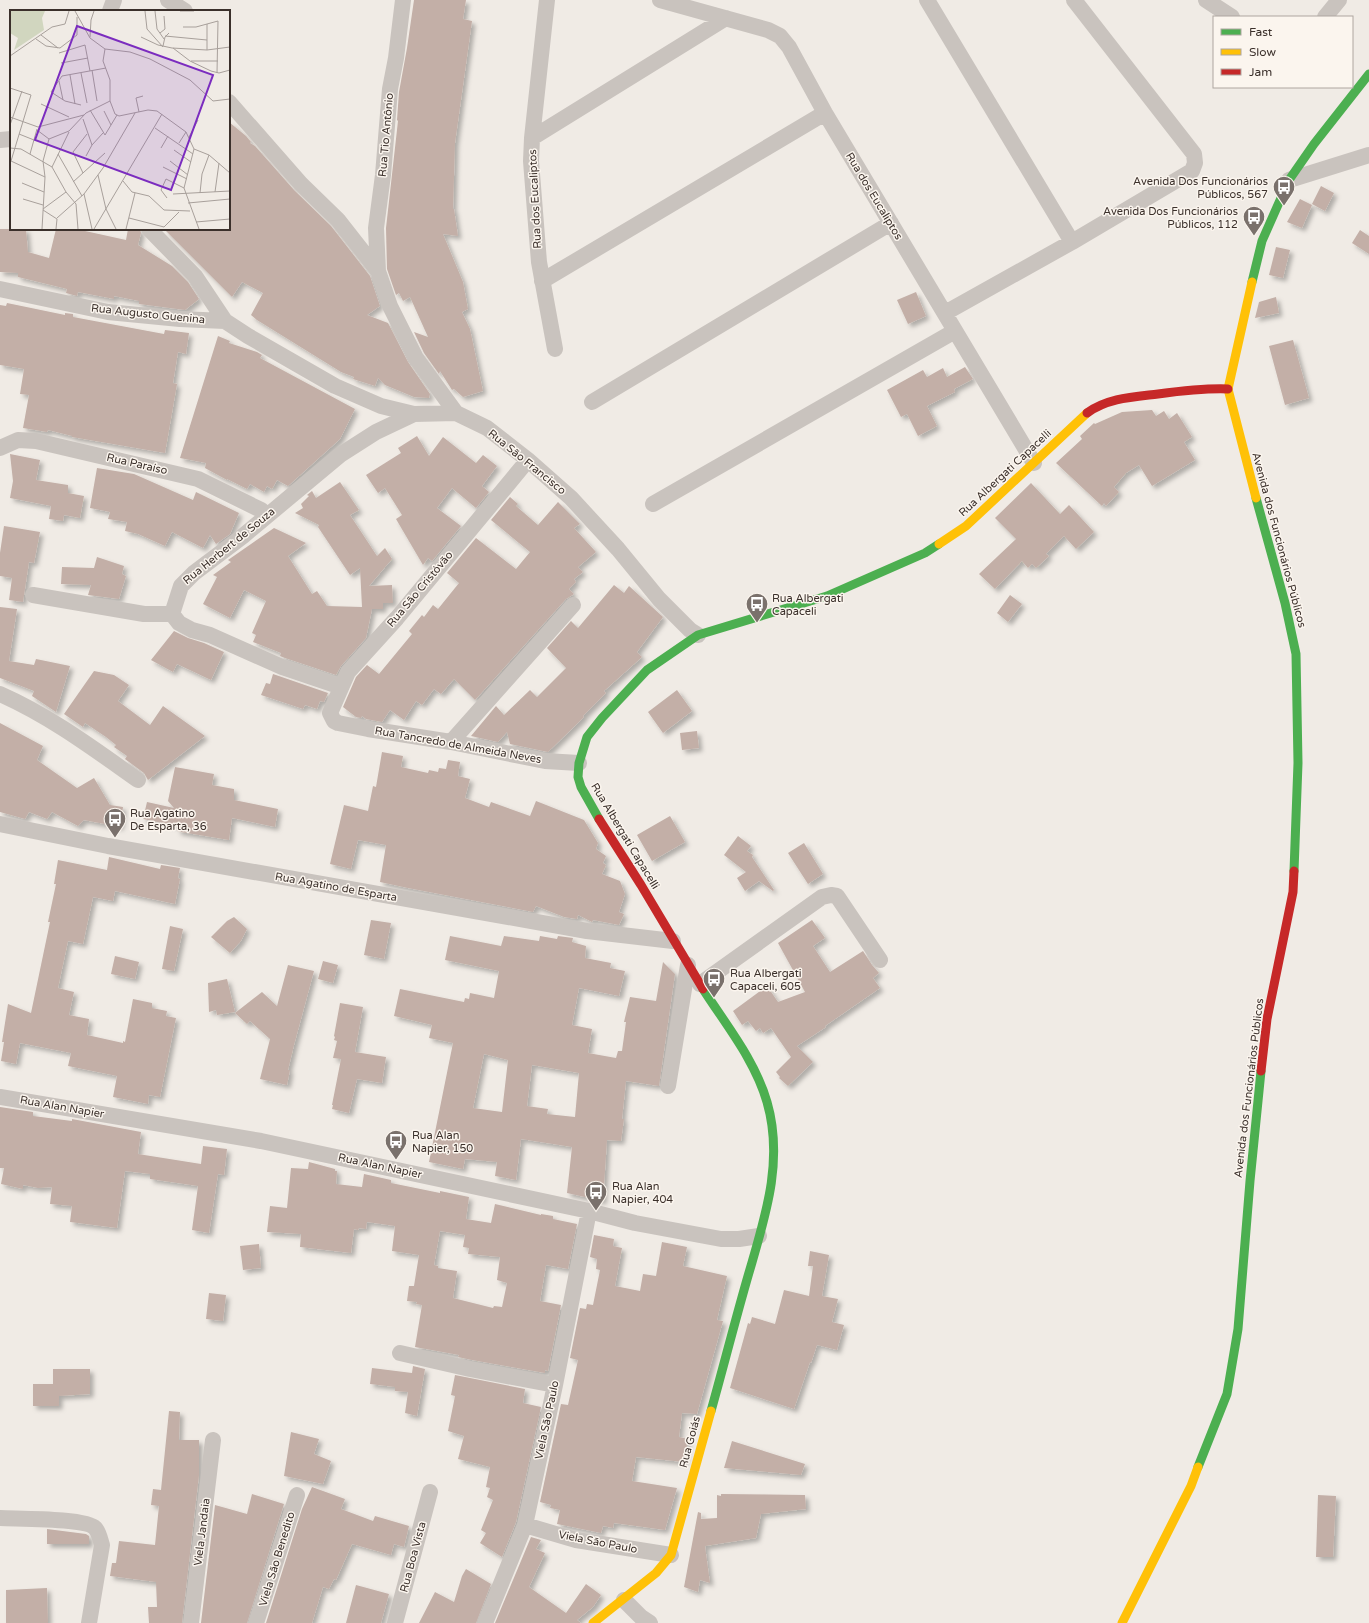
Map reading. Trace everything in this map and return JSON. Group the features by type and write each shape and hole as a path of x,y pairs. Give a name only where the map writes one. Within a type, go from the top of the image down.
{"street":[{"path":"110,10 114,0"},
{"path":"168,0 183,10"},
{"name":"Rua Tio Antônio","path":"378,271 376,228 383,175 390,89 396,58 403,0"},
{"name":"Rua dos Eucaliptos","path":"547,0 532,138 531,161 539,262 555,349"},
{"name":"Rua dos Eucaliptos","path":"660,0 768,30 780,36 789,47 825,113 1034,463"},
{"path":"927,0 1072,242"},
{"path":"945,313 1072,242 1192,171 1195,162 1194,154 1074,0"},
{"path":"1206,0 1230,16"},
{"path":"1326,16 1339,0"},
{"path":"532,138 726,18"},
{"name":"Avenida dos Funcionários Públicos","path":"1122,1623 1191,1486 1227,1394 1238,1329 1250,1181 1267,1018 1293,892 1298,763 1296,654 1286,603 1238,432 1228,389 1244,311 1262,240 1289,180 1314,144 1369,74"},
{"path":"230,103 301,184 338,220 378,271 390,306 416,358 456,413"},
{"path":"542,281 825,113"},
{"path":"0,140 10,139"},
{"path":"1289,180 1369,155"},
{"path":"592,402 891,223"},
{"name":"Rua São Francisco","path":"150,230 195,276 225,321 335,386 382,406 414,414 456,413 487,428 528,460 571,498 659,599 690,630 698,635"},
{"name":"Rua Augusto Guenina","path":"0,289 108,312 180,319 225,321"},
{"path":"653,504 955,331"},
{"name":"Rua Albergati Capacelli","path":"759,1236 770,1197 774,1169 772,1119 763,1092 743,1052 673,941 653,905 580,787 578,776 579,763 587,738 602,718 648,670 698,635 827,596 925,553 966,526 1006,491 1081,417 1095,407 1114,400 1205,388 1228,389"},
{"name":"Rua Herbert de Souza","path":"172,614 181,586 185,580 212,558 243,536 340,455 376,432 414,414"},
{"name":"Rua Paraíso","path":"0,448 18,440 36,441 198,479 262,510 267,515"},
{"name":"Rua São Cristóvão","path":"338,723 334,721 330,713 348,672 397,618 528,460"},
{"path":"33,595 144,614 172,614 179,623 192,630 210,635 282,667 341,687"},
{"path":"451,742 573,605"},
{"path":"0,694 45,718 83,741 138,780"},
{"name":"Rua Tancredo de Almeida Neves","path":"338,723 545,760 579,763"},
{"name":"Rua Agatino de Esparta","path":"0,824 108,846 587,932 673,941"},
{"path":"700,984 822,897 831,894 837,896 880,960"},
{"path":"668,1086 688,965"},
{"name":"Rua Alan Napier","path":"0,1097 260,1141 589,1211 635,1223 721,1239 739,1239 759,1236"},
{"name":"Viela São Paulo","path":"485,1623 525,1525 555,1385 589,1211"},
{"name":"Rua Goiás","path":"593,1623 624,1600 656,1573 671,1555 759,1236"},
{"path":"400,1353 470,1369 555,1385"},
{"name":"Viela Jandaia","path":"191,1623 213,1440"},
{"name":"Rua Boa Vista","path":"395,1623 430,1492"},
{"name":"Viela São Benedito","path":"256,1623 297,1495"},
{"path":"0,1518 71,1521 88,1524 95,1528 100,1536 102,1545 89,1623"},
{"name":"Viela Sāo Paulo","path":"525,1525 576,1540 671,1555"},
{"path":"624,1600 641,1617 650,1623"}],"building":[{"path":"414,0 466,0 463,19 472,21 455,143 453,209 458,236 443,234 463,282 468,309 462,312 470,329 483,391 463,397 454,389 452,390 440,371 439,374 424,353 414,332 428,337 410,297 403,301 399,293 396,295 387,269 386,228 398,121 399,92"},
{"path":"230,123 246,136 251,142 250,143 255,146 294,190 331,226 370,276 380,306 367,315 388,323 408,362 430,394 429,398 414,397 385,385 378,378 375,386 353,379 354,377 341,372 257,320 251,315 263,293 242,282 232,297 165,230 230,230"},
{"path":"1321,186 1334,193 1325,211 1312,204"},
{"path":"1300,199 1312,205 1302,228 1287,222"},
{"path":"0,229 26,230 28,252 49,258 56,230 81,230 126,240 128,230 140,230 138,245 172,266 188,282 199,299 185,310 139,304 139,301 114,296 114,299 78,292 77,296 66,293 67,289 18,277 18,273 0,272"},
{"path":"1360,230 1369,236 1369,254 1352,243"},
{"path":"1276,247 1290,250 1283,278 1269,275"},
{"path":"916,292 926,316 908,324 897,300"},
{"path":"1276,297 1279,313 1255,318 1259,302"},
{"path":"7,303 65,315 65,313 73,314 73,317 164,334 165,330 189,333 186,354 178,352 173,383 177,384 165,453 72,437 48,430 47,432 23,428 29,395 20,394 24,369 0,365 0,305 6,306"},
{"path":"218,336 230,341 229,343 257,352 262,355 260,358 355,409 340,439 288,486 277,480 272,489 267,486 264,492 250,484 247,489 205,468 206,463 180,458"},
{"path":"1293,340 1309,398 1285,405 1269,346"},
{"path":"965,367 973,379 954,389 955,392 927,406 937,426 918,436 907,414 901,417 887,390 923,370 927,377 943,368 947,377"},
{"path":"1152,410 1156,416 1164,411 1169,419 1177,413 1192,437 1184,442 1195,460 1152,486 1139,465 1126,473 1114,487 1119,492 1106,506 1104,503 1102,506 1056,463 1082,439 1080,436 1094,423 1095,424 1122,412"},
{"path":"417,436 429,456 443,437 476,463 483,455 497,466 482,486 489,492 476,508 452,488 437,508 461,526 432,561 428,558 423,565 396,519 402,515 385,488 378,493 366,475 401,453 398,448"},
{"path":"10,454 40,460 36,480 68,485 68,493 84,496 80,518 64,515 63,521 49,519 51,506 10,498 13,481"},
{"path":"97,468 134,474 193,500 196,492 239,513 230,534 216,544 210,535 203,548 172,532 165,546 138,534 125,531 127,522 108,519 110,512 90,508"},
{"path":"340,482 359,510 350,515 377,556 385,548 392,559 369,586 392,585 393,603 383,603 383,609 372,609 366,638 341,666 336,675 285,658 280,656 281,653 253,642 256,635 252,633 266,601 244,590 230,618 203,604 217,577 213,575 231,562 228,560 274,528 306,543 288,556 312,594 317,591 327,606 362,607 360,568 350,575 318,527 319,525 295,513 303,508 301,504 309,496 307,495 312,491 316,498"},
{"path":"1031,483 1060,514 1069,505 1094,532 1076,549 1064,536 1046,554 1049,556 1036,568 1032,564 1028,568 1022,561 995,589 979,574 1016,539 995,518"},
{"path":"510,497 518,504 516,506 538,525 558,502 580,524 574,528 596,552 578,567 583,572 574,579 576,582 569,589 574,594 566,599 475,700 454,679 441,694 434,689 422,705 416,701 404,720 390,710 382,722 366,719 362,716 361,718 356,717 343,707 356,677 367,665 379,674 412,634 409,631 422,615 424,617 433,605 438,609 459,583 447,573 476,538 516,569 530,552 491,520"},
{"path":"4,526 40,532 34,563 29,562 23,602 9,600 12,578 0,576 0,553"},
{"path":"97,557 124,566 122,574 126,576 119,599 88,595 91,585 61,584 62,567 94,568"},
{"path":"614,585 624,593 629,586 663,617 637,652 642,657 604,691 606,693 583,716 584,717 548,752 510,744 507,732 498,742 471,736 496,706 504,715 530,690 537,697 566,668 547,648 571,621 578,628"},
{"path":"1010,595 1022,604 1008,622 997,613"},
{"path":"0,607 17,609 9,661 34,665 36,659 70,666 56,712 32,696 34,691 0,678"},
{"path":"174,631 224,652 211,680 177,664 173,672 151,660"},
{"path":"94,671 114,675 129,685 118,701 150,725 163,706 205,736 148,780 144,773 125,759 127,756 114,747 116,745 106,737 85,723 83,727 64,714"},
{"path":"273,674 328,693 324,702 320,701 317,709 305,705 303,709 261,695 266,683 270,684"},
{"path":"677,690 692,711 663,733 648,712"},
{"path":"0,723 43,746 37,760 77,788 94,778 110,805 123,807 120,827 84,820 78,826 52,812 47,819 29,812 25,819 0,812"},
{"path":"697,731 699,748 682,750 680,733"},
{"path":"382,752 403,756 401,767 428,773 429,770 438,772 439,768 446,769 448,760 460,762 458,776 470,779 465,798 489,807 491,802 530,816 536,801 584,820 598,843 596,849 606,856 603,863 606,865 602,874 620,881 625,894 619,912 624,914 619,925 593,920 592,922 578,915 577,919 564,917 536,906 533,912 380,882 386,845 358,840 351,869 330,864 344,805 368,811 373,786 376,787"},
{"path":"175,767 214,774 212,785 234,789 234,800 278,809 275,827 232,818 229,840 181,832 177,831 178,826 143,819 147,802 174,808 168,801"},
{"path":"670,816 685,842 652,861 637,835"},
{"path":"738,836 751,846 747,851 753,855 752,857 774,890 773,891 759,881 745,891 737,878 746,872 724,855"},
{"path":"804,843 823,874 808,884 788,853"},
{"path":"109,857 160,869 161,865 180,868 178,878 180,879 175,904 115,891 113,901 93,897 83,944 68,941 58,988 74,992 69,1015 89,1019 87,1035 123,1043 123,1041 125,1042 133,999 152,1003 152,1008 167,1011 166,1016 176,1018 160,1097 149,1095 148,1104 113,1097 117,1076 68,1066 71,1053 20,1043 16,1064 1,1061 4,1042 2,1042 8,1004 31,1013 50,922 48,922 56,884 54,884 58,860 107,870"},
{"path":"234,917 247,929 241,941 230,953 211,937 227,921"},
{"path":"371,920 391,923 384,959 364,955"},
{"path":"812,920 825,938 813,946 830,972 863,951 879,973 873,978 880,988 797,1046 813,1062 788,1086 779,1078 780,1077 776,1072 791,1057 771,1028 763,1033 760,1028 756,1031 748,1021 742,1025 733,1011 767,986 778,1002 805,992 778,943"},
{"path":"170,926 183,929 174,971 162,969"},
{"path":"450,936 501,946 504,936 539,941 540,936 557,939 558,936 573,938 572,942 586,946 585,958 611,963 610,968 625,971 619,996 579,988 572,1025 592,1029 588,1053 616,1058 618,1051 622,1051 626,1022 624,1022 630,997 656,1001 663,962 675,974 659,1086 626,1081 621,1141 607,1140 603,1201 567,1193 572,1147 521,1139 516,1180 495,1176 497,1162 465,1159 463,1169 429,1162 453,1043 429,1038 432,1025 394,1016 400,989 464,1002 465,998 469,999 470,993 494,998 499,971 445,960","holes":["484,1054 508,1060 502,1112 473,1108","532,1065 579,1073 575,1117 547,1114 548,1109 527,1106"]},
{"path":"115,956 139,962 135,979 111,974"},
{"path":"323,961 338,965 333,983 318,979"},
{"path":"288,965 314,971 288,1070 290,1070 287,1085 260,1079 270,1039 250,1021 247,1024 235,1013 262,992 277,1006"},
{"path":"227,979 235,1012 217,1015 216,1010 209,1012 208,983"},
{"path":"340,1003 363,1007 355,1052 386,1057 382,1083 357,1079 349,1113 332,1109 341,1059 333,1058 337,1041 334,1040 334,1036"},
{"path":"0,1107 33,1112 33,1116 72,1121 72,1119 141,1132 138,1154 201,1164 203,1146 227,1149 224,1175 218,1174 209,1233 192,1230 198,1186 150,1179 150,1174 125,1171 117,1228 70,1222 72,1206 50,1204 52,1187 38,1188 23,1185 23,1189 1,1184 4,1168 0,1168"},
{"path":"309,1162 335,1169 335,1171 337,1171 336,1184 362,1187 364,1174 391,1180 391,1183 469,1197 466,1219 491,1223 495,1204 541,1215 553,1216 553,1219 577,1224 568,1269 546,1265 540,1301 561,1305 548,1371 545,1370 545,1373 472,1360 458,1357 459,1355 415,1347 422,1305 416,1304 417,1302 407,1301 409,1286 414,1286 419,1255 392,1251 395,1226 367,1222 366,1229 354,1229 351,1253 300,1247 301,1234 267,1232 270,1206 287,1208 291,1168 308,1169","holes":["440,1231 465,1235 463,1247 469,1248 468,1254 500,1257 497,1280 507,1283 502,1307 494,1306 493,1308 453,1298 457,1271 438,1268 438,1266 434,1265"]},
{"path":"594,1235 614,1239 613,1246 622,1248 615,1286 640,1291 643,1274 656,1276 662,1242 687,1247 683,1266 727,1276 717,1320 723,1321 697,1414 682,1413 679,1437 688,1439 684,1462 636,1457 632,1481 677,1488 665,1530 614,1523 613,1528 603,1526 601,1533 557,1524 560,1510 550,1508 551,1505 540,1502 561,1404 568,1405 578,1360 570,1358 580,1308 586,1309 587,1304 593,1305 600,1270 596,1269 597,1259 590,1257"},
{"path":"259,1244 261,1268 243,1270 240,1246"},
{"path":"810,1251 829,1255 822,1296 838,1299 832,1322 844,1325 837,1350 817,1345 794,1409 730,1388 748,1323 750,1324 752,1317 775,1324 784,1290 809,1296 813,1266 808,1266"},
{"path":"209,1293 226,1295 223,1321 206,1319"},
{"path":"413,1366 425,1369 417,1416 405,1413 408,1392 395,1391 395,1387 370,1384 372,1368 412,1373"},
{"path":"53,1369 90,1369 90,1394 59,1396 59,1406 33,1406 33,1384 53,1384"},
{"path":"455,1375 525,1389 523,1403 541,1407 516,1522 502,1557 480,1543 486,1533 481,1530 493,1500 487,1497 490,1488 486,1487 490,1467 458,1459 464,1436 448,1431 455,1396 451,1395"},
{"path":"169,1411 180,1412 179,1440 199,1440 199,1475 182,1623 149,1623 148,1607 157,1607 156,1582 110,1576 112,1563 116,1563 119,1541 155,1545 159,1506 151,1505 153,1489 161,1490"},
{"path":"291,1432 319,1439 314,1454 331,1461 323,1484 284,1476"},
{"path":"732,1441 805,1464 801,1475 724,1468"},
{"path":"312,1487 345,1499 341,1509 373,1521 375,1516 409,1526 404,1547 394,1544 391,1555 352,1544 336,1580 334,1579 329,1589 323,1587 312,1623 266,1623 302,1509"},
{"path":"252,1494 284,1504 247,1623 201,1623 215,1505 247,1514"},
{"path":"721,1494 805,1495 806,1509 761,1514 756,1538 705,1546 710,1583 700,1580 698,1592 684,1587 698,1512 701,1513 701,1519 717,1518 717,1495 721,1496"},
{"path":"1318,1495 1336,1496 1333,1557 1316,1557"},
{"path":"47,1529 86,1534 89,1536 89,1544 47,1544"},
{"path":"531,1537 541,1540 536,1549 545,1553 529,1587 566,1613 586,1584 601,1595 593,1607 577,1620 581,1623 495,1623"},
{"path":"466,1569 491,1584 476,1623 419,1623 435,1592 454,1602 462,1576"},
{"path":"356,1585 389,1594 381,1623 346,1623"},
{"path":"47,1588 48,1623 6,1623 6,1590"}],"traffic: fast":[{"path":"1252,282 1262,241 1289,180 1314,144 1369,74"},
{"path":"1256,498 1285,603 1296,654 1298,763 1294,871"},
{"path":"599,819 581,787 578,777 579,763 587,737 602,718 647,670 698,635 827,596 925,553 939,544"},
{"path":"703,989 748,1057 762,1087 772,1125 774,1148 773,1171 765,1216 711,1411"},
{"path":"1198,1467 1227,1394 1238,1329 1261,1071"}],"traffic: slow":[{"path":"1252,282 1228,389 1256,498"},
{"path":"939,544 966,526 1087,413"},
{"path":"593,1623 656,1573 671,1555 711,1411"},
{"path":"1122,1623 1191,1486 1198,1467"}],"traffic: jam":[{"path":"1087,413 1103,404 1130,397 1193,390 1228,389"},
{"path":"599,819 641,885 703,989"},
{"path":"1261,1071 1267,1019 1293,892 1294,871"}],"place":[{"name":"Avenida Dos Funcionários Públicos, 567","path":"1284,206"},
{"name":"Avenida Dos Funcionários Públicos, 112","path":"1254,236"},
{"name":"Rua Albergati Capaceli","path":"757,624"},
{"name":"Rua Agatino De Esparta, 36","path":"115,838"},
{"name":"Rua Albergati Capaceli, 605","path":"714,998"},
{"name":"Rua Alan Napier, 150","path":"396,1160"},
{"name":"Rua Alan Napier, 404","path":"596,1212"}]}
